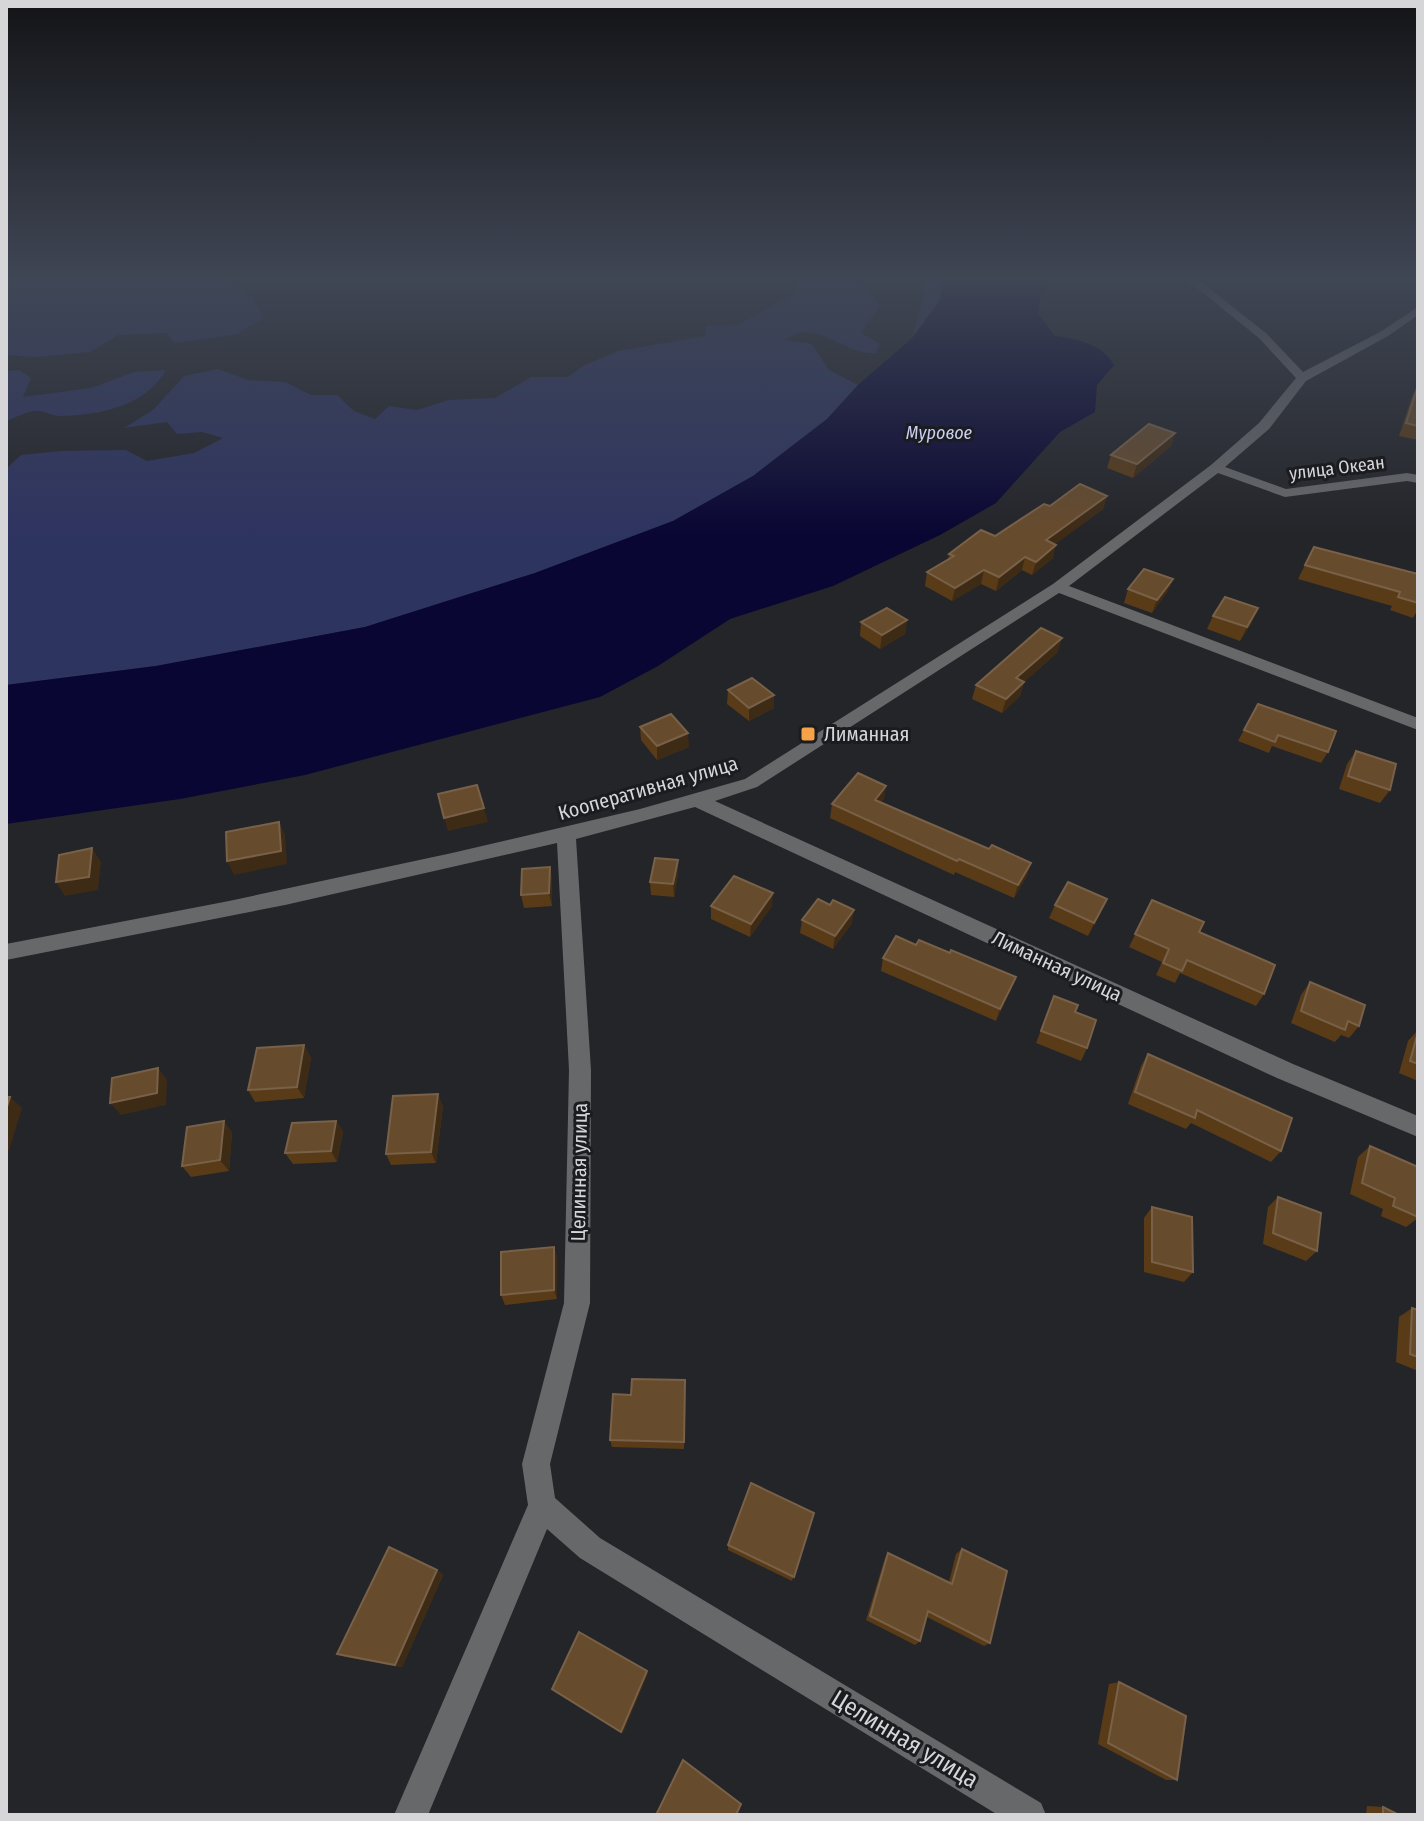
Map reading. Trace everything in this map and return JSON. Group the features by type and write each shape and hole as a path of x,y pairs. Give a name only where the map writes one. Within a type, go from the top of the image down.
{"street":[{"path":"1290,365 1302,378"},
{"name":"Кооперативная улица","path":"6,952 199,917 566,834 698,801 751,783 1058,587 1216,468 1264,426 1302,378 1327,365"},
{"name":"улица Океан","path":"1216,468 1285,493 1407,477 1418,479"},
{"path":"1058,587 1418,724"},
{"name":"Лиманная улица","path":"698,801 1285,1071 1418,1127"},
{"name":"Целинная улица","path":"566,834 580,1070 577,1303 536,1464 542,1505 590,1548 1029,1815"},
{"path":"411,1815 542,1505"}],"shaded area":[{"path":"826,365 829,370 858,385 827,419 753,476 673,521 535,573 365,627 156,666 6,685 6,469 21,455 126,450 147,461 194,453 223,438 202,432 177,434 167,422 124,428 153,410 184,376 218,369 248,380 285,382 311,395 337,395 354,411 375,419 389,406 417,410 449,400 495,398 531,377 568,377 583,366"},
{"path":"19,370 31,378 23,397 91,388 134,372 166,370 147,392 121,406 76,415 58,416 32,411 6,421 6,371"}],"water":[{"name":"Муровое","path":"881,365 1114,365 1097,385 1095,412 1060,432 996,503 940,535 833,586 730,619 658,666 600,697 305,775 180,799 6,824 6,685 156,666 365,627 535,573 673,521 753,476 827,419"}],"building":[{"path":"1418,385 1418,426 1406,423"},
{"path":"1149,424 1175,433 1137,464 1111,455"},
{"path":"1080,484 1107,496 1046,540 1056,545 1036,562 1025,557 999,577 984,570 955,588 927,572 954,556 949,554 981,530 995,536 1044,504 1050,506"},
{"path":"1314,547 1418,574 1418,603 1398,597 1400,592 1305,565"},
{"path":"1144,569 1173,579 1157,600 1128,589"},
{"path":"1225,597 1258,608 1247,627 1213,616"},
{"path":"887,608 907,620 882,635 861,622"},
{"path":"1041,628 1062,638 1016,678 1024,682 1006,699 976,685"},
{"path":"752,678 774,695 749,708 728,690"},
{"path":"1258,704 1336,731 1328,752 1278,735 1275,742 1244,730"},
{"path":"671,714 688,733 657,746 640,727"},
{"path":"1356,751 1396,764 1390,790 1348,776"},
{"path":"858,773 886,786 875,800 989,849 992,845 1031,863 1018,885 832,804"},
{"path":"477,785 484,808 444,818 438,794"},
{"path":"279,822 281,851 227,861 226,832"},
{"path":"92,848 89,877 56,882 59,855"},
{"path":"655,858 678,860 673,884 650,882"},
{"path":"550,867 549,893 521,895 522,869"},
{"path":"734,876 773,893 751,924 711,906"},
{"path":"1068,882 1107,899 1094,923 1055,905"},
{"path":"818,899 830,905 833,900 854,910 835,936 802,920"},
{"path":"1152,900 1204,922 1199,932 1275,965 1264,994 1187,960 1182,971 1163,963 1169,949 1135,934"},
{"path":"896,936 916,945 919,940 950,953 951,950 1016,977 1000,1009 883,958"},
{"path":"1310,982 1365,1005 1359,1026 1348,1021 1345,1030 1301,1011"},
{"path":"1054,996 1078,1005 1075,1012 1096,1020 1087,1048 1041,1031"},
{"path":"1418,1032 1418,1064 1410,1061"},
{"path":"304,1045 297,1087 248,1090 257,1048"},
{"path":"1148,1054 1292,1118 1281,1151 1197,1110 1195,1118 1135,1092"},
{"path":"158,1068 157,1093 110,1103 112,1078"},
{"path":"438,1094 431,1152 386,1154 393,1096"},
{"path":"224,1121 220,1160 182,1166 187,1127"},
{"path":"336,1121 331,1151 285,1153 292,1123"},
{"path":"1370,1146 1418,1167 1418,1217 1393,1206 1395,1198 1362,1183"},
{"path":"1278,1197 1321,1213 1317,1251 1273,1233"},
{"path":"1152,1207 1192,1217 1193,1272 1152,1262"},
{"path":"554,1247 554,1290 501,1295 501,1252"},
{"path":"1412,1308 1418,1310 1418,1357 1410,1354"},
{"path":"632,1379 685,1380 684,1442 610,1440 613,1394 631,1395"},
{"path":"751,1483 814,1513 794,1577 728,1545"},
{"path":"389,1547 437,1570 395,1665 337,1654"},
{"path":"962,1549 1007,1571 990,1643 928,1611 920,1641 870,1616 888,1553 952,1584"},
{"path":"579,1632 647,1671 621,1732 552,1689"},
{"path":"1119,1682 1186,1716 1177,1780 1108,1743"},
{"path":"683,1760 741,1804 736,1815 656,1815"},
{"path":"1383,1807 1399,1815 1383,1815"}],"place":[{"name":"Лиманная","path":"808,734"}]}
